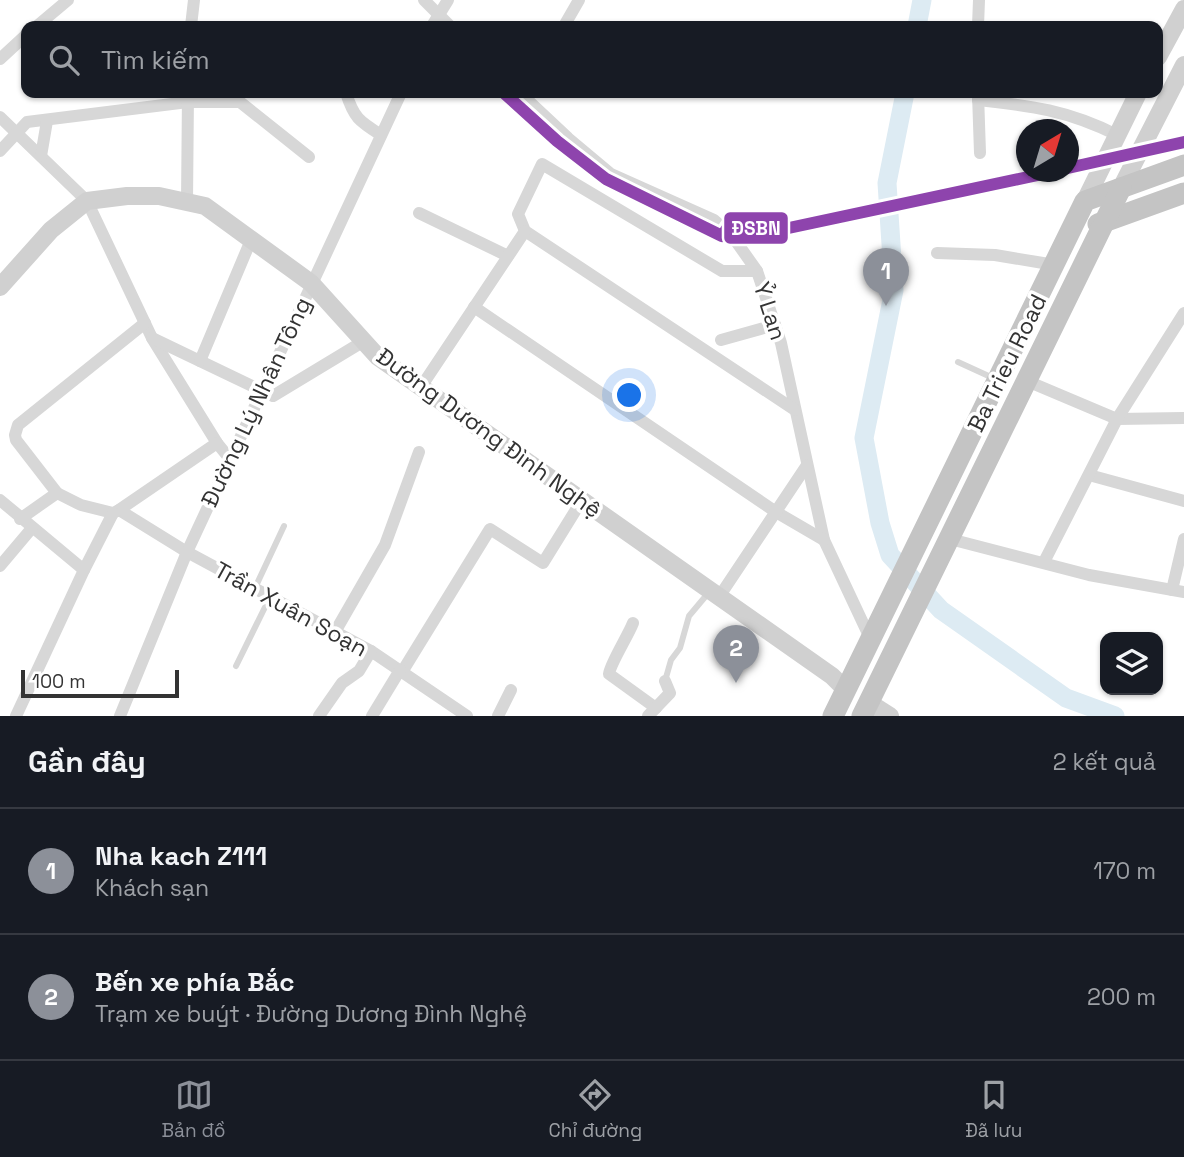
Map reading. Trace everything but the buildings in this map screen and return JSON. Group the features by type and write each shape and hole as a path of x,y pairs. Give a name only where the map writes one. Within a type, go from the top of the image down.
{"highway":[{"path":"1085,201 1184,165"},
{"name":"Ba Trieu Road","path":"865,709 1121,188"},
{"path":"1069,234 1184,193"},
{"name":"Ba Trieu Road","path":"870,638 1085,201"},
{"path":"833,716 870,638"},
{"path":"845,689 865,709"}],"main road":[{"path":"1163,48 1184,9"},
{"path":"1121,188 1184,65"},
{"path":"1085,201 1136,98"},
{"name":"Đường Dương Đình Nghệ","path":"86,201 127,196 159,196 205,206 311,284 379,357 832,676 845,689"},
{"path":"0,287 51,230 86,201"},
{"path":"865,709 890,716"}],"street":[{"path":"43,21 68,0"},
{"path":"192,21 194,0"},
{"path":"424,0 446,21"},
{"path":"435,21 448,0"},
{"path":"567,21 579,0"},
{"path":"978,21 979,0"},
{"path":"0,59 21,39"},
{"path":"10,48 21,47"},
{"path":"0,151 27,122 182,98"},
{"path":"187,202 188,98"},
{"path":"198,98 240,102 309,157"},
{"path":"348,98 357,119 381,135"},
{"name":"Đường Lý Nhân Tông","path":"120,716 187,552 230,459 267,394 311,284 399,98"},
{"name":"Ỷ Lan","path":"525,98 611,174 714,220 727,229 757,271 775,326 824,540 870,638"},
{"path":"978,98 980,153"},
{"path":"984,98 1043,108 1090,121 1117,135"},
{"path":"0,117 86,201 152,338 217,443 230,459"},
{"path":"41,156 47,121"},
{"path":"757,271 722,271 542,164 518,214 525,230 795,410"},
{"path":"419,213 509,256"},
{"path":"421,387 525,230"},
{"path":"200,361 251,240"},
{"path":"937,253 995,255 1055,265"},
{"path":"474,307 776,512 824,540"},
{"path":"1044,562 1117,419 1184,313"},
{"path":"20,519 57,493 16,440 18,425 145,323"},
{"path":"721,340 775,326"},
{"path":"152,338 267,394 364,341"},
{"path":"1027,381 1117,419 1184,418"},
{"path":"16,716 84,570 116,512 217,443"},
{"path":"335,632 385,545 419,452"},
{"path":"715,593 776,512 807,465"},
{"path":"1088,475 1184,502"},
{"name":"Trần Xuân Soạn","path":"57,493 80,505 116,512 371,651 467,716"},
{"path":"0,500 84,570"},
{"path":"372,716 490,529 543,563 582,500"},
{"path":"0,566 32,528"},
{"path":"950,539 1089,575 1178,591 1184,539"},
{"path":"633,623 621,651 611,664 609,674 652,712 670,693 665,681"},
{"path":"320,716 342,682 359,671 371,651"},
{"path":"498,716 512,690"}],"lane":[{"path":"958,362 998,380"},
{"path":"254,589 284,526"},
{"path":"665,681 671,660 680,648 689,616 715,593"},
{"path":"236,666 270,597"}],"waterway":[{"path":"918,21 922,0"},
{"path":"904,98 887,183 894,290 864,438 880,523 890,555 941,610 1066,698 1115,716"}],"transit line":[{"name":"ĐSBN","path":"510,98 557,141 606,179 722,236 728,227 784,229 1016,180"},
{"name":"ĐSBN","path":"1079,166 1184,142"}],"place":[{"name":"Nha kach Z111","path":"886,306"},
{"name":"Bến xe phía Bắc","path":"736,683"}]}
